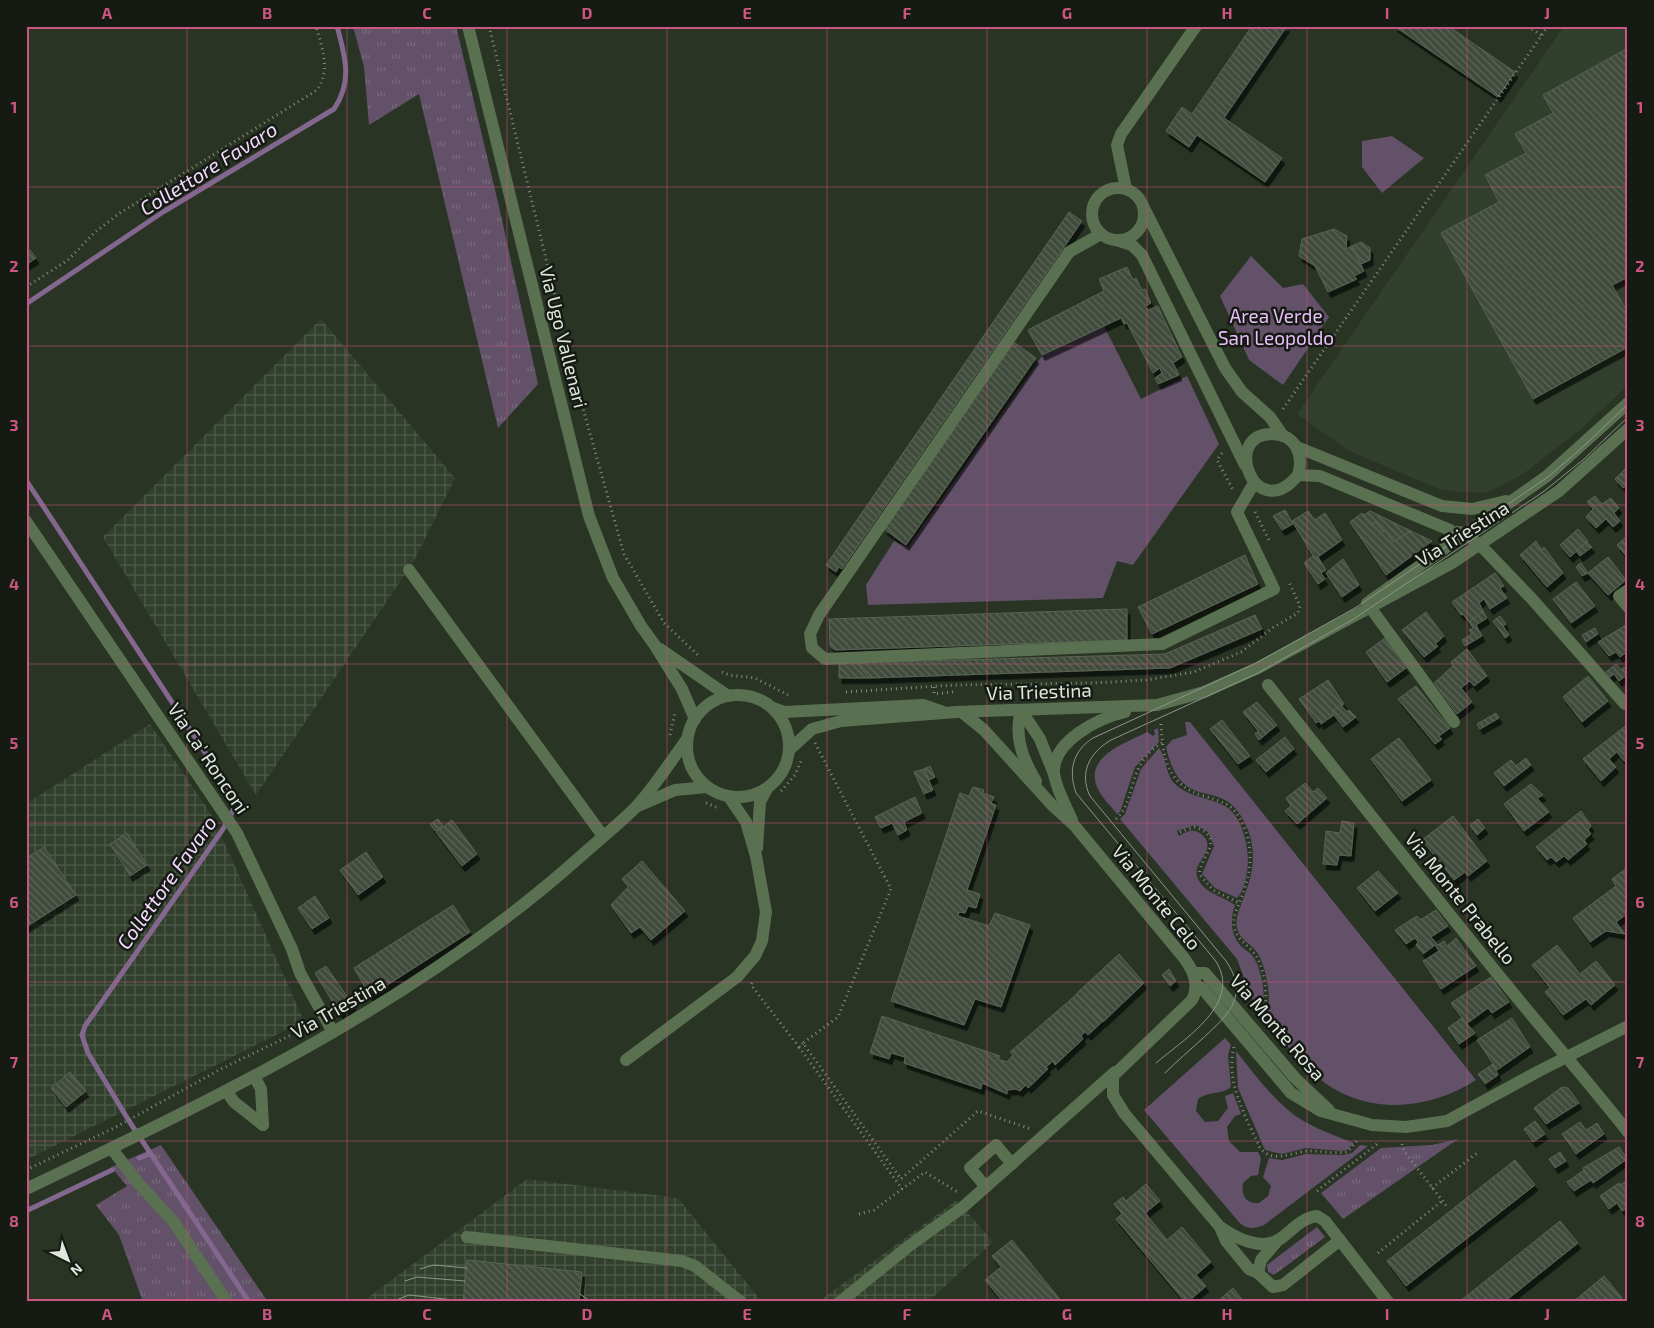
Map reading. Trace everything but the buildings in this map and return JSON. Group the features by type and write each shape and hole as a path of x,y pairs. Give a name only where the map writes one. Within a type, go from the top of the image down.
{"street":[{"name":"Via Ugo Vallenari","path":"468,26 589,516 613,578 641,626 682,689 695,719"},
{"path":"1196,26 1121,134 1118,150 1126,189 1140,200 1225,368 1242,392 1270,418 1283,436 1297,447 1442,506 1472,509 1516,498"},
{"path":"1126,189 1108,190 1095,202 1093,218 1100,234 1132,245 1142,255 1254,483 1271,490 1281,489 1291,484 1298,475 1300,456 1297,447"},
{"path":"1116,240 1126,240 1135,235 1142,227 1144,208"},
{"path":"1100,234 1069,252 1018,323 819,614 810,634 812,648 825,659 1162,644 1274,589 1237,512 1254,483"},
{"name":"Via Triestina","path":"1465,533 1516,498 1568,458 1628,403"},
{"name":"Via Triestina","path":"771,707 784,712 923,705 948,714 1157,705 1212,689 1300,645 1369,606 1407,589 1480,545 1559,491 1628,429"},
{"path":"1245,466 1246,457 1254,441 1272,434 1283,436"},
{"path":"1298,475 1320,476 1451,537 1465,533"},
{"name":"Via Triestina","path":"1442,506 1461,516 1466,526 1465,533"},
{"name":"Via Ca' Ronconi","path":"26,521 237,834 292,949 300,973 333,1032"},
{"path":"1465,533 1480,545 1532,599 1625,704"},
{"path":"1407,589 1425,572 1453,553 1465,533"},
{"name":"Via Triestina","path":"1369,606 1451,537"},
{"path":"409,570 604,836"},
{"path":"1628,590 1618,596 1628,607"},
{"path":"1369,606 1454,722"},
{"name":"Via Ugo Vallenari","path":"654,644 702,680 728,696"},
{"name":"Via Monte Prabello","path":"1268,685 1477,948 1628,1132"},
{"path":"756,856 760,802 773,791 789,750 785,726 771,707 758,699 743,695 728,696 710,704 695,719 687,739 690,766 707,787 729,797 749,796 773,791"},
{"path":"1056,780 1054,773 1057,760 1080,731 1106,717 1157,705"},
{"name":"Via Monte Celo","path":"1021,710 1040,739 1074,825"},
{"name":"Via Monte Celo","path":"1021,710 1018,723 1018,740 1029,769 1048,800"},
{"name":"Via Monte Celo","path":"963,713 984,730 1048,800 1074,825 1184,958 1193,974 1196,986"},
{"path":"789,750 812,729 832,723 948,714"},
{"name":"Via Triestina","path":"26,1189 158,1127 227,1092 333,1032 413,984 469,947 536,896 636,807 687,739"},
{"name":"Via Triestina","path":"636,807 675,790 707,787"},
{"path":"626,1060 737,977 755,956 765,930 766,912 756,856 746,822 729,797"},
{"name":"Via Monte Rosa","path":"1193,974 1205,973 1295,1078 1332,1114"},
{"path":"840,1302 909,1246 971,1200 1046,1134 1188,1004 1194,996 1196,986"},
{"name":"Via Monte Rosa","path":"1196,986 1202,988 1292,1093 1311,1107 1365,1123 1406,1127 1446,1121 1567,1056 1628,1026"},
{"path":"1116,1071 1113,1076 1112,1088 1119,1106 1220,1227 1226,1241 1249,1269 1258,1273 1273,1287 1283,1285 1340,1240"},
{"path":"227,1092 234,1102 263,1125 261,1089 254,1076"},
{"path":"986,1187 970,1168 996,1145 1012,1164"},
{"path":"115,1147 138,1183 173,1221 227,1302"},
{"path":"1258,1273 1262,1260 1278,1240 1302,1221 1317,1216 1340,1240 1388,1302"},
{"path":"1220,1227 1246,1241 1256,1243 1278,1240"},
{"path":"466,1237 682,1261 695,1266 741,1302"}],"path":[{"path":"26,286 68,260 95,232 120,212 317,90 324,81 326,71 316,26"},
{"path":"489,26 580,398 624,554 664,623 706,662"},
{"path":"1528,26 1542,36"},
{"path":"1283,409 1548,26"},
{"path":"1222,453 1217,460 1230,488"},
{"path":"714,668 729,675 754,678 786,695 794,696"},
{"path":"934,686 934,694 954,692"},
{"path":"1161,724 1162,743 1171,773 1176,781 1192,792 1229,805 1245,828 1251,851 1250,867 1234,916 1236,932 1244,945 1256,955 1266,987 1267,1000 1261,1022"},
{"path":"808,748 814,740 891,889 838,1017 804,1044 901,1179 904,1187"},
{"path":"1116,819 1123,811 1137,768 1162,743"},
{"path":"773,791 794,775 803,755"},
{"path":"698,800 721,810"},
{"path":"1180,832 1191,827 1206,834 1211,846 1208,857 1201,867 1200,876 1213,890 1239,903"},
{"path":"26,1170 116,1127 307,1026"},
{"path":"1234,1044 1232,1057 1235,1090 1260,1148 1266,1155 1282,1157 1306,1151 1347,1152 1358,1140"},
{"path":"798,1047 904,1187"},
{"path":"901,1179 978,1111 1046,1134"},
{"path":"1316,1191 1377,1144"},
{"path":"1402,1144 1404,1151 1448,1208"},
{"path":"1432,1188 1477,1153"},
{"path":"859,1214 874,1210 924,1172 971,1200"},
{"path":"1378,1253 1442,1201"}],"shaded area":[{"path":"1564,26 1628,26 1628,385 1581,429 1523,474 1487,493 1456,492 1439,489 1349,451 1297,414"},
{"path":"321,319 455,478 414,561 256,795 103,537"},
{"path":"150,724 213,817 304,1021 26,1160 26,804"},
{"path":"527,1179 678,1198 762,1302 362,1302"},
{"path":"957,1200 993,1242 928,1302 818,1302"}],"green space":[{"path":"353,26 456,26 500,211 538,384 498,428 419,94 369,125 364,67"},
{"path":"1392,136 1424,158 1382,193 1362,167 1362,141"},
{"name":"Area Verde San Leopoldo","path":"1251,256 1283,288 1303,284 1329,317 1283,385 1249,360 1220,296"},
{"path":"1104,326 1141,399 1187,376 1219,444 1133,565 1117,561 1103,598 868,605 866,585 894,541 908,547 1042,356"},
{"path":"1185,722 1190,722 1476,1080 1457,1091 1416,1103 1395,1105 1374,1103 1354,1098 1334,1089 1309,1070 1265,1019 1269,1005 1266,974 1260,957 1242,938 1237,928 1238,913 1252,867 1253,857 1250,837 1241,816 1232,805 1222,799 1191,788 1181,781 1173,768 1166,747 1172,740 1187,735"},
{"path":"1158,728 1159,742 1135,767 1120,812 1117,814 1098,789 1095,778 1096,768 1101,760 1118,746 1147,732 1153,736 1155,734 1154,730"},
{"path":"1159,748 1171,779 1179,788 1217,802 1230,809 1243,830 1248,862 1244,886 1237,898 1215,888 1202,874 1214,846 1208,832 1196,825 1177,831 1179,836 1190,831 1196,831 1206,839 1207,849 1198,866 1197,876 1203,886 1213,894 1235,905 1232,916 1233,933 1243,948 1256,961 1264,993 1262,1015 1251,997 1237,959 1120,819 1125,814 1141,769"},
{"path":"1225,1038 1231,1045 1228,1055 1231,1087 1198,1099 1196,1111 1205,1122 1218,1121 1228,1108 1225,1096 1233,1093 1241,1114 1235,1116 1227,1127 1229,1141 1240,1152 1258,1152 1261,1158 1258,1175 1251,1176 1243,1183 1245,1198 1251,1202 1259,1203 1268,1196 1271,1186 1263,1177 1269,1158 1282,1160 1306,1154 1343,1155 1352,1153 1360,1145 1368,1146 1264,1225 1253,1228 1244,1226 1238,1221 1144,1110"},
{"path":"1236,1051 1267,1089 1295,1116 1328,1133 1354,1143 1347,1150 1342,1151 1306,1148 1282,1154 1265,1150 1238,1088"},
{"path":"1458,1139 1343,1219 1321,1193 1381,1148 1432,1145"},
{"path":"161,1145 268,1302 143,1302 119,1235 96,1205 127,1186 111,1167"},
{"path":"1317,1227 1325,1237 1274,1275 1268,1272 1267,1265"}],"waterway":[{"name":"Collettore Favaro","path":"26,304 163,212 334,109 344,88 346,68 337,26"},
{"name":"Collettore Favaro","path":"26,480 233,795 236,805 223,829 85,1026 82,1035 88,1053 129,1121 249,1302"},
{"path":"139,1158 150,1154"},
{"path":"26,1211 112,1170"}],"tram line":[{"path":"1156,1063 1207,1019 1222,991 1222,976 1215,960 1076,793 1072,777 1074,762 1081,749 1093,738 1256,663 1355,608 1548,477 1628,404"},
{"path":"1165,1073 1220,1022 1233,1004 1236,995 1236,985 1233,973 1226,961 1090,796 1087,788 1086,772 1092,757 1103,745 1111,740 1258,673 1352,620 1543,492 1584,459 1628,417"},
{"path":"420,1269 434,1265 467,1268"},
{"path":"405,1281 417,1277 465,1281"},
{"path":"580,1294 591,1302"},
{"path":"391,1302 409,1295 463,1301"}]}
